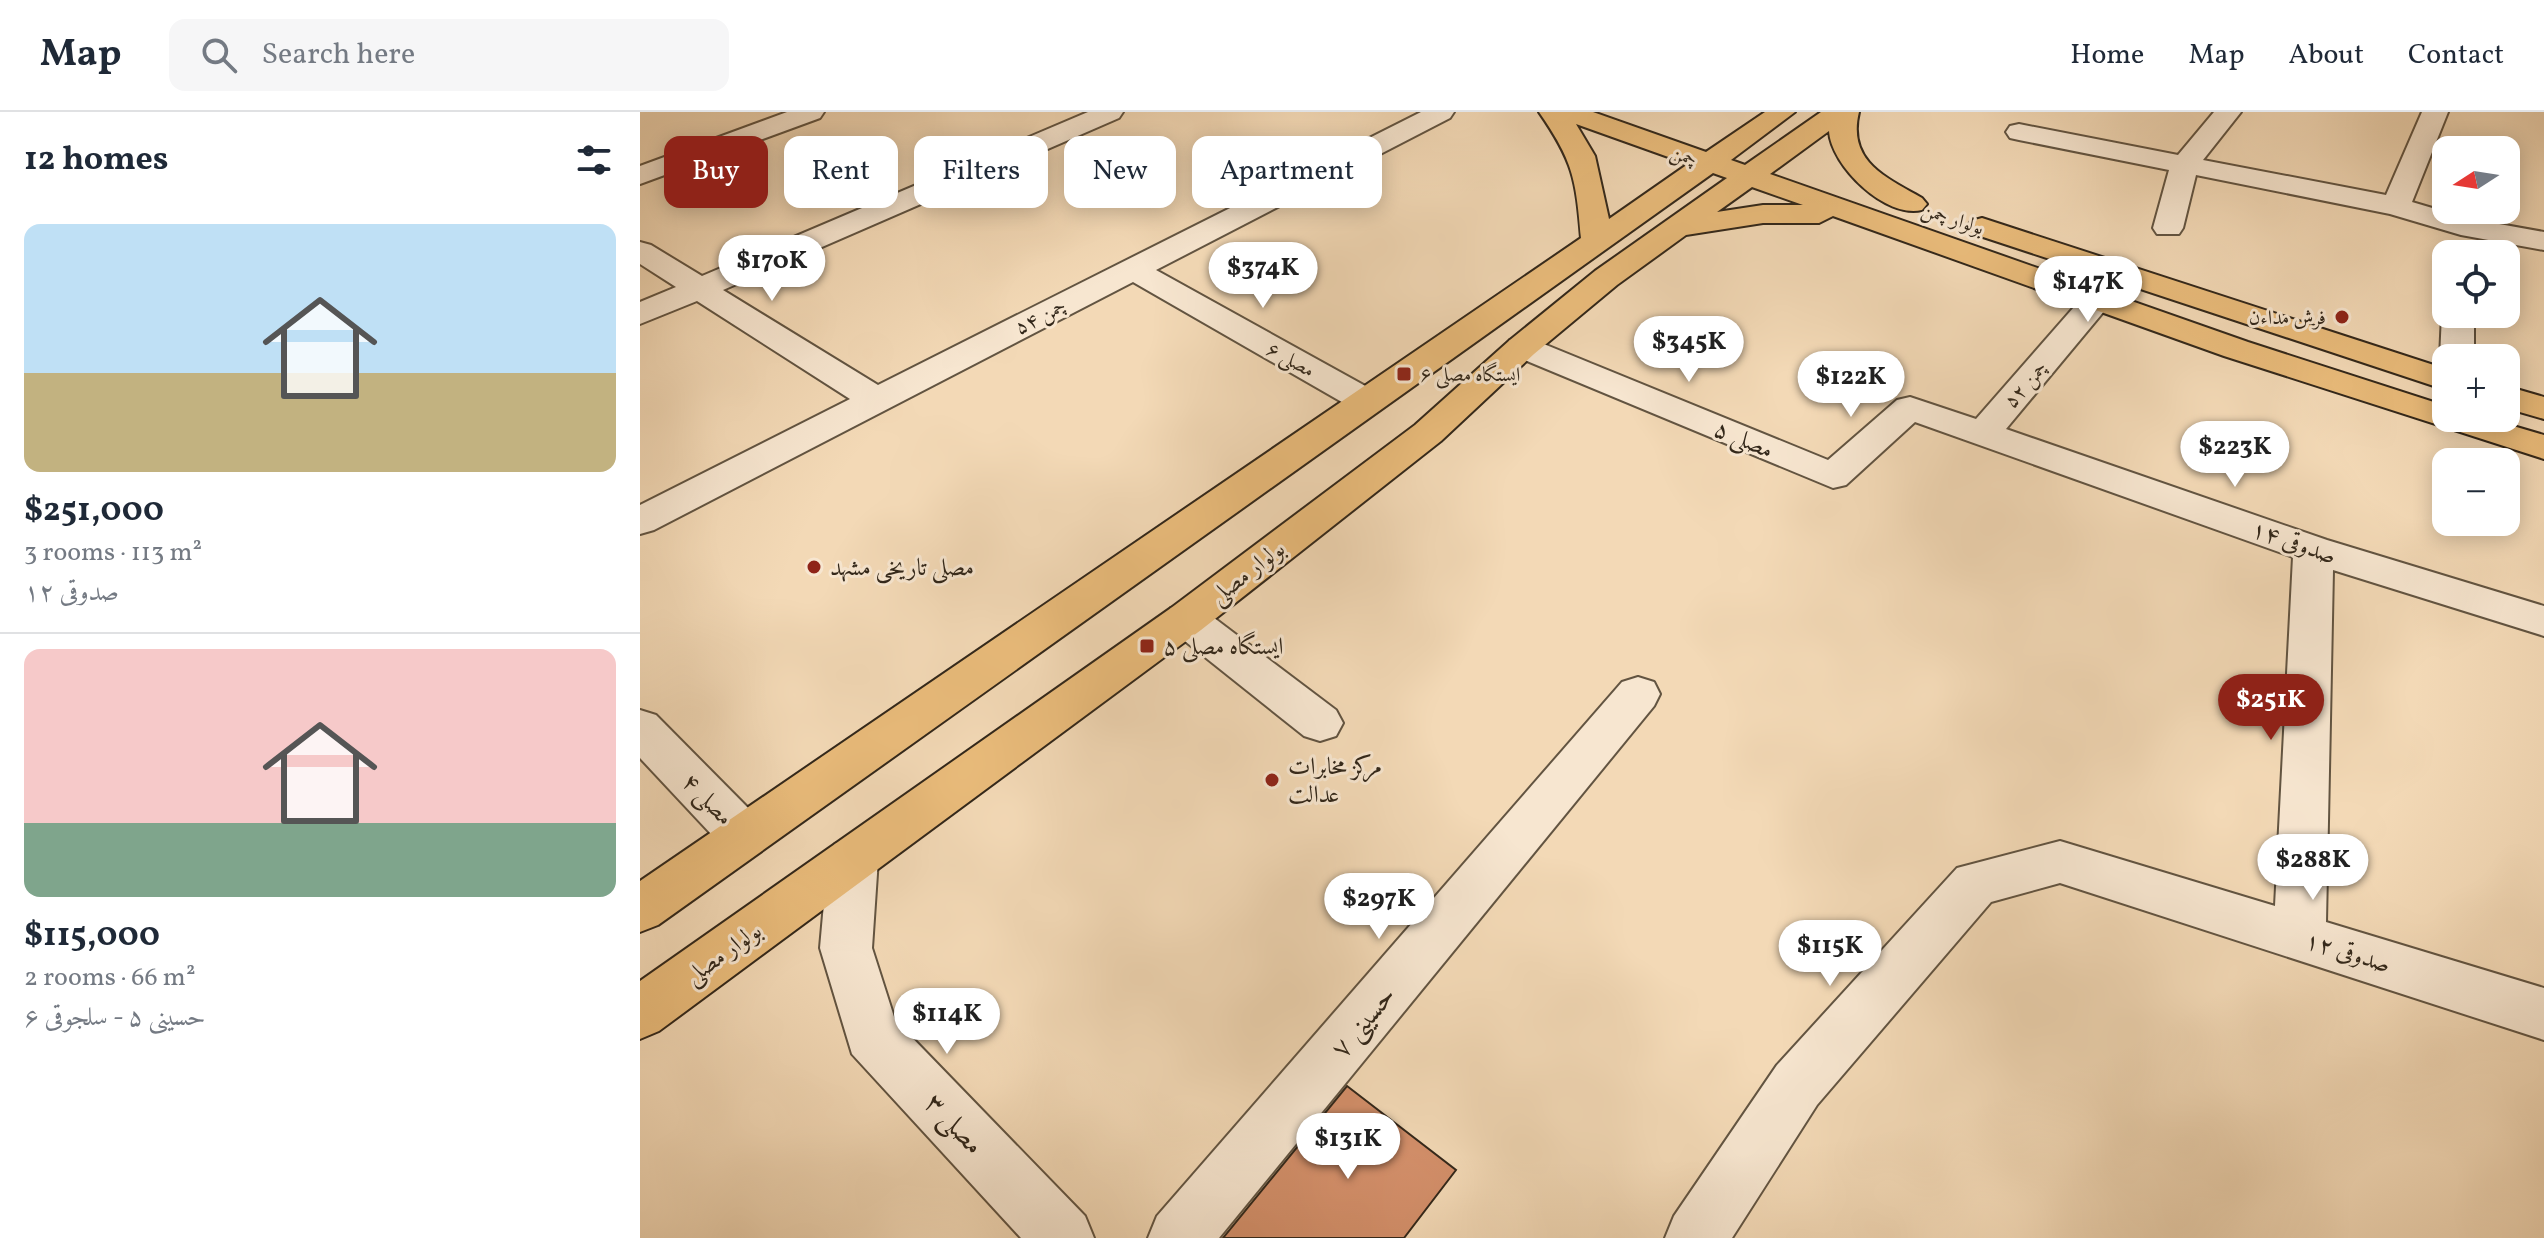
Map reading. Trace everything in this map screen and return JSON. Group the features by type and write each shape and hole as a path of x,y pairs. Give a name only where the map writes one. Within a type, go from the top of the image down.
{"main road":[{"path":"1552,112 1563,123 1585,162 1596,242"},
{"name":"چمن","path":"1568,112 1741,163"},
{"name":"چمن","path":"1630,112 1741,163"},
{"name":"بولوار مصلی","path":"640,1013 1186,619 1428,433 1522,347 1675,228 1741,163 1782,112"},
{"name":"بولوار مصلی","path":"650,900 1596,242 1838,112"},
{"path":"1846,112 1840,127 1849,157 1864,177 1912,204"},
{"name":"بولوار چمن","path":"1741,163 1912,204 2432,375"},
{"name":"بولوار چمن","path":"1741,163 1853,214 2099,298 2236,349 2432,413"},
{"path":"1675,228 1763,214 1853,214"},
{"path":"2236,349 2256,318"},
{"path":"1366,401 1428,433"},
{"path":"2520,401 2544,408"},
{"name":"بولوار چمن","path":"2493,432 2544,447"},
{"path":"640,1030 725,952"}],"street":[{"path":"640,176 811,112"},
{"path":"640,314 1110,112"},
{"name":"چمن ۵۴","path":"640,521 1441,112"},
{"path":"2168,228 2185,164 2228,112"},
{"path":"2396,206 2435,112"},
{"path":"2019,132 2396,206 2461,240"},
{"path":"2520,241 2544,241"},
{"path":"640,251 697,290 875,399"},
{"name":"مصلی ۶","path":"1132,269 1366,401"},
{"name":"چمن ۵۲","path":"1983,433 2099,298"},
{"name":"مصلی ۵","path":"1522,347 1833,476 1910,408"},
{"name":"صدوقی ۱۴","path":"1910,408 2313,550 2544,621"},
{"path":"2300,937 2313,550"},
{"path":"1186,619 1320,723"},
{"name":"حسینی ۷","path":"1179,1238 1638,694"},
{"name":"مصلی ۴","path":"640,728 743,835"},
{"name":"مصلی ۳","path":"853,859 846,948 872,1035 1063,1238"},
{"name":"صدوقی ۱۲","path":"1696,1238 1797,1085 1975,884 2060,862 2544,1014"}],"building":[{"path":"1347,1086 1456,1170 1404,1238 1223,1238"}],"place":[{"name":"فرش مداءن","path":"2342,317"},
{"name":"ایستگاه مصلی ۶","path":"1404,374"},
{"name":"مصلی تاریخی مشهد","path":"814,567"},
{"name":"ایستگاه مصلی ۵","path":"1147,646"},
{"name":"مرکز مخابرات عدالت","path":"1272,780"}]}
